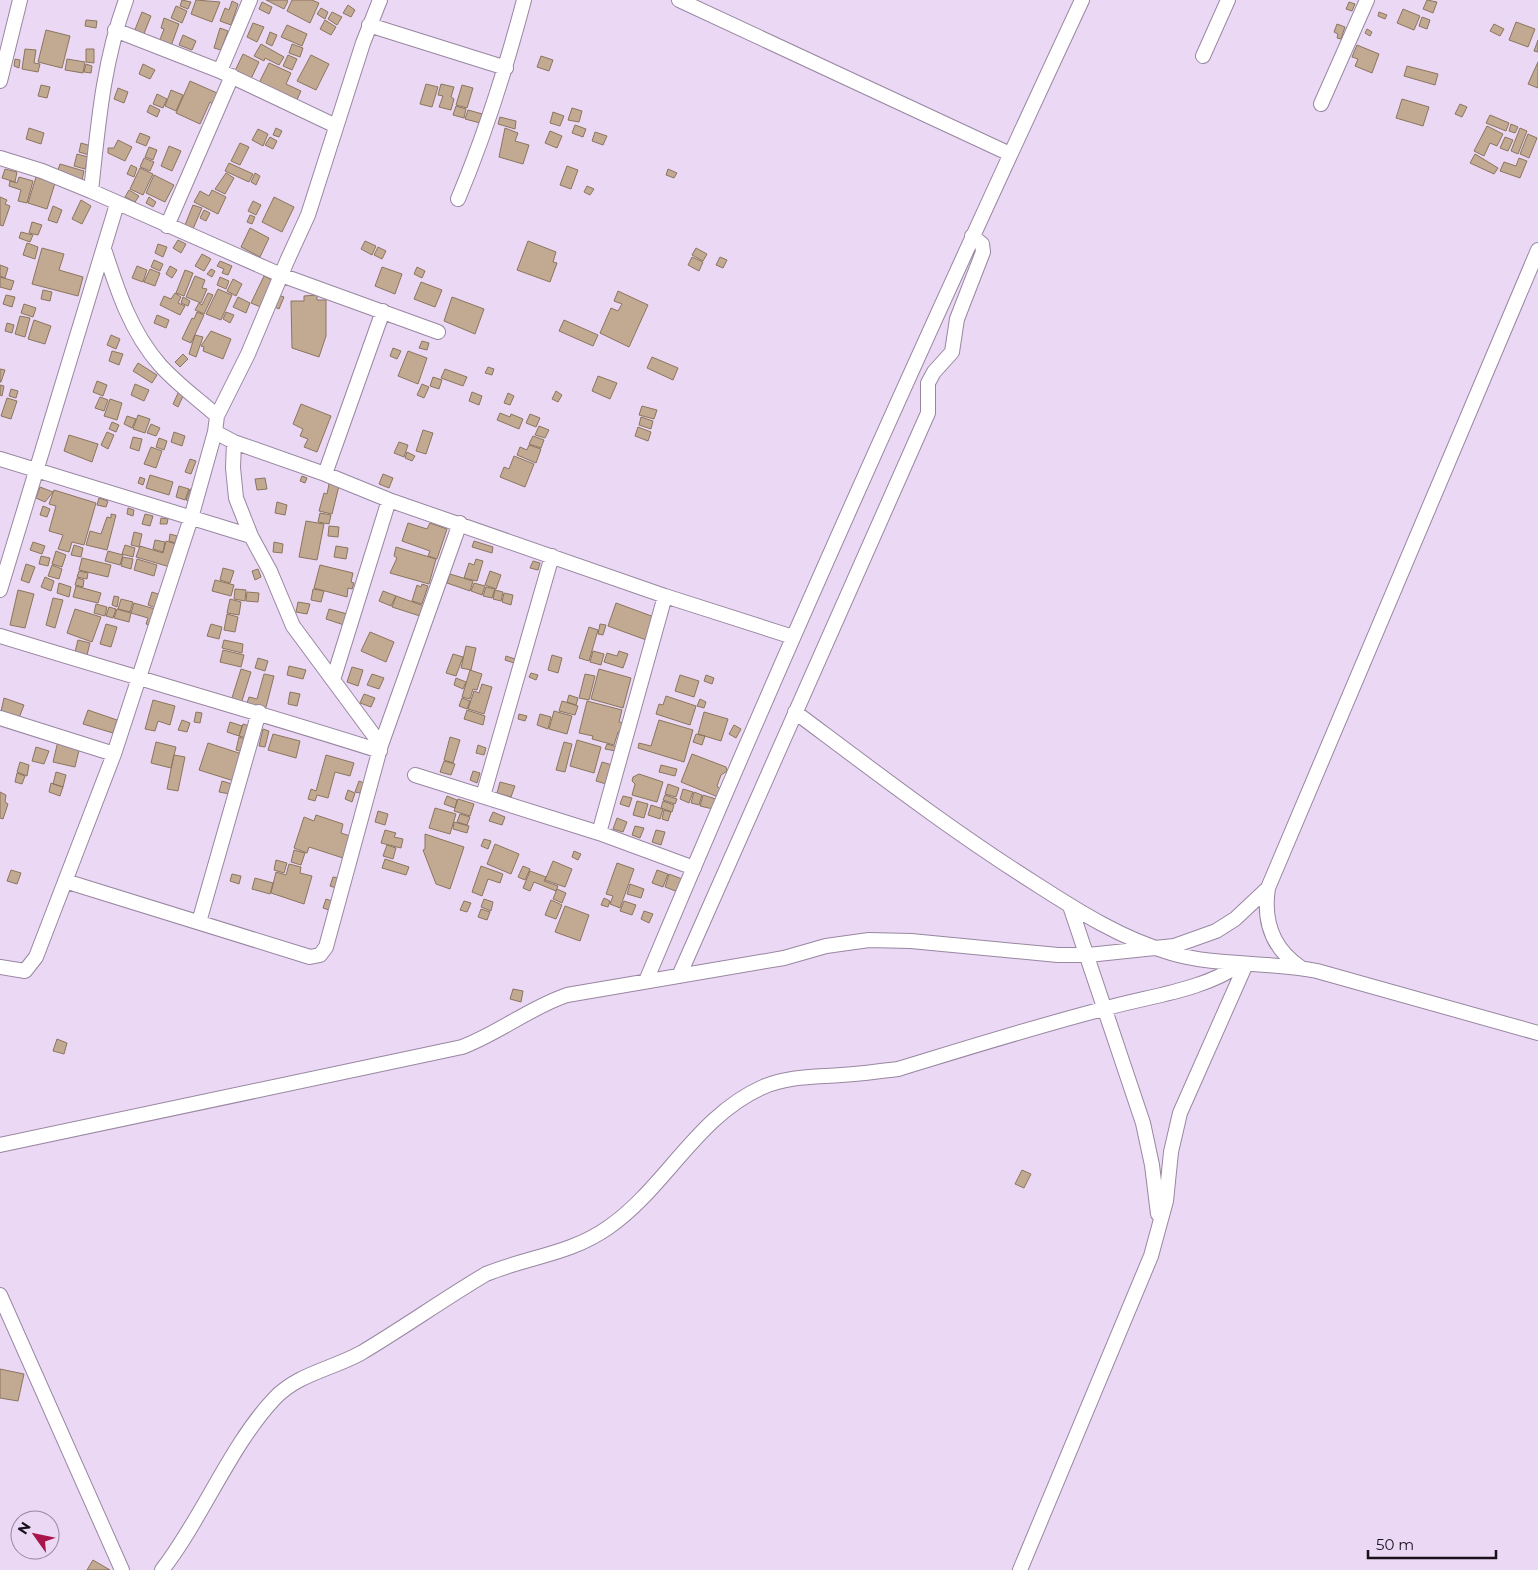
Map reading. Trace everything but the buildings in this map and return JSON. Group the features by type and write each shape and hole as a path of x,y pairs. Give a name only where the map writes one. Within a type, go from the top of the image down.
{"street":[{"path":"0,82 6,23 20,0"},
{"path":"91,191 103,85 115,30 126,0"},
{"path":"167,226 226,74 250,0"},
{"path":"0,967 25,971 31,966 65,881 114,754 191,518 215,432 217,416 248,354 281,274 308,216 369,25 380,0"},
{"path":"458,199 472,167 506,68 524,0"},
{"path":"679,0 1010,154"},
{"path":"646,981 793,637 972,236 1082,0"},
{"path":"1203,56 1228,0"},
{"path":"1321,104 1367,0"},
{"path":"369,25 506,68"},
{"path":"115,30 226,74 336,126"},
{"path":"0,158 42,171 91,191 167,226 281,274 438,332"},
{"path":"0,590 105,252 117,204"},
{"path":"678,976 928,413 927,389 930,378 952,352 957,319 984,252 982,244 972,236"},
{"path":"1301,968 1283,953 1271,934 1266,911 1268,888 1538,250"},
{"path":"105,252 119,296 147,348 171,376 217,416"},
{"path":"325,474 383,311"},
{"path":"215,432 234,442 325,474 389,500 460,523 665,596 793,637"},
{"path":"234,442 233,468 236,498 251,536 270,571 293,626 380,748"},
{"path":"0,459 251,536"},
{"path":"333,680 389,500"},
{"path":"65,881 310,957 320,955 326,947 380,748 460,523"},
{"path":"483,796 552,556"},
{"path":"599,833 665,596"},
{"path":"0,636 380,748"},
{"path":"199,922 260,712"},
{"path":"795,712 986,852 1070,906 1155,948 1194,958 1301,968 1538,1033"},
{"path":"0,718 114,754"},
{"path":"415,775 599,833 694,868"},
{"path":"0,1145 462,1047 493,1034 536,1007 567,995 784,958 826,946 869,940 1058,955 1088,955 1174,946 1216,931 1235,919 1268,888"},
{"path":"1070,906 1088,955 1148,1144 1160,1229"},
{"path":"162,1570 177,1550 251,1428 275,1398 302,1378 359,1353 486,1274 512,1264 554,1254 592,1238 610,1226 632,1206 719,1114 748,1094 765,1086 798,1077 861,1074 898,1068 1105,1008 1202,983 1228,973 1243,964"},
{"path":"1020,1570 1151,1256 1160,1229 1166,1201 1173,1139 1180,1113 1243,964"},
{"path":"0,1295 122,1570"}]}
